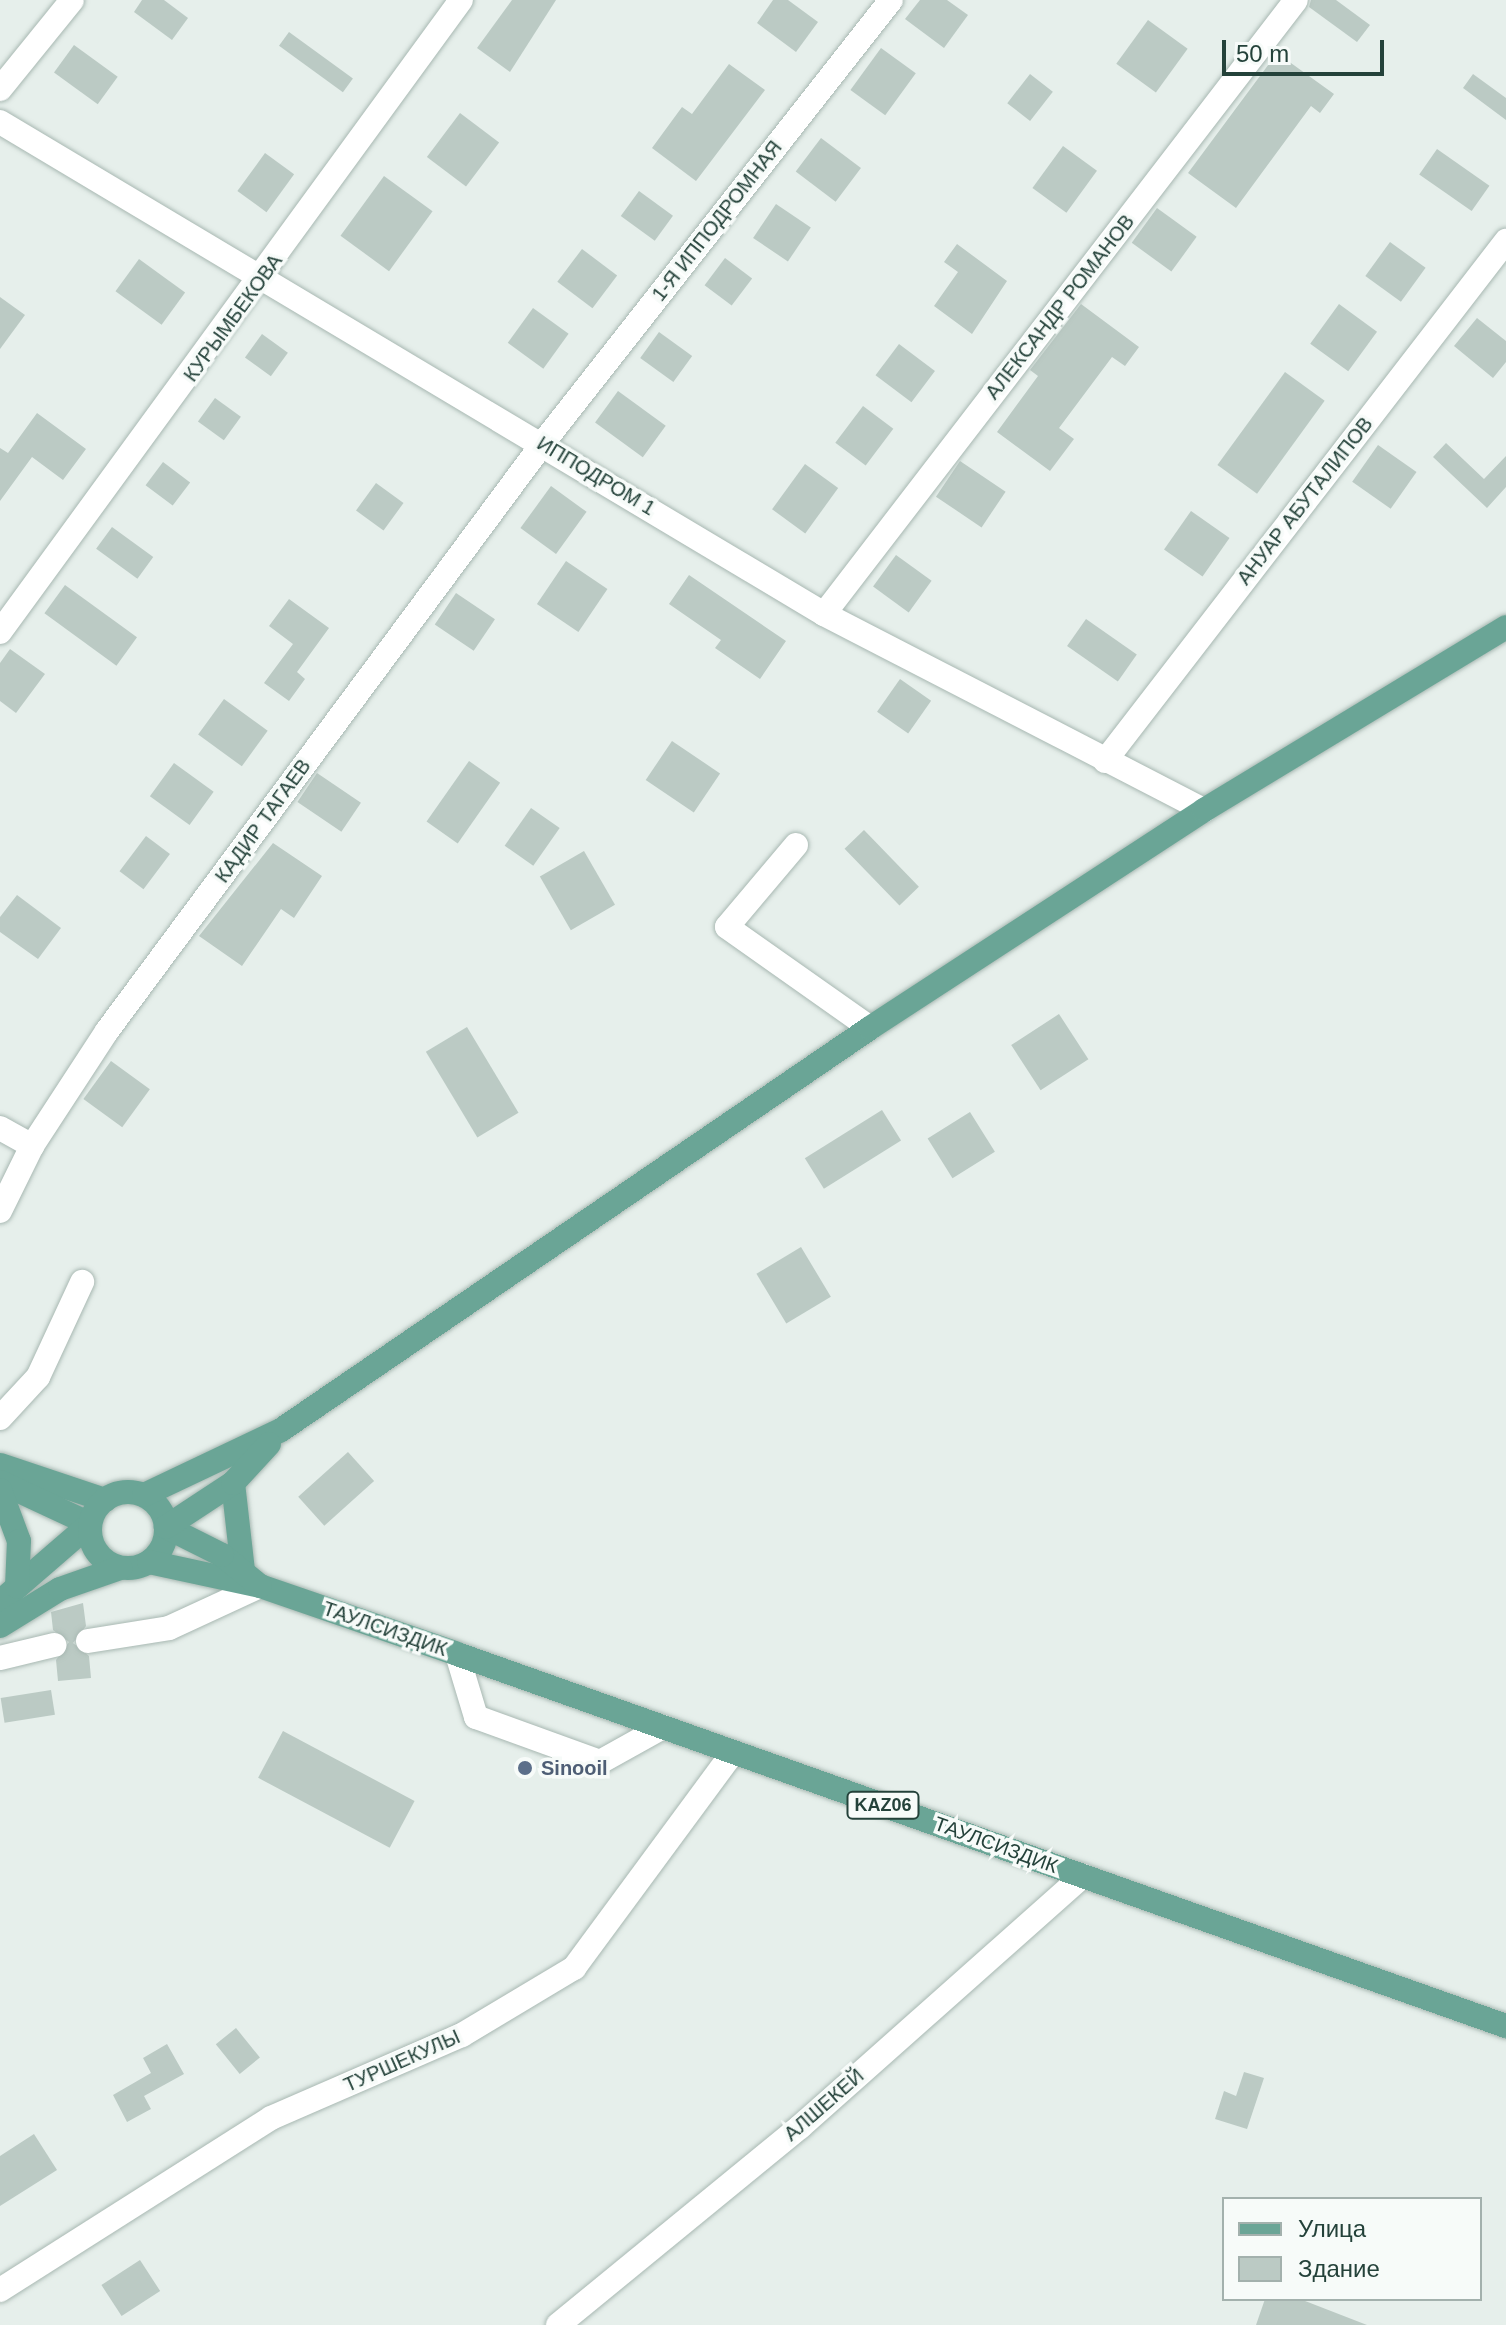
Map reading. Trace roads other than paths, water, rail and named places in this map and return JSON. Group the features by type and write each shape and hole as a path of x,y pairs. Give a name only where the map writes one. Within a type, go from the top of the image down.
{"main road":[{"path":"0,1465 105,1500 144,1495 281,1430 870,1028 1204,810 1506,627"},
{"path":"0,1626 60,1589 120,1568 149,1562 166,1527 233,1483 281,1430"},
{"path":"0,1482 90,1524"},
{"path":"233,1483 251,1578"},
{"path":"0,1490 19,1541 8,1595"},
{"path":"144,1495 166,1527"},
{"path":"8,1595 90,1524 105,1500"},
{"path":"90,1524 96,1551 120,1568"},
{"name":"ТАУЛСИЗДИК","path":"166,1527 251,1578 1506,2026"},
{"name":"ТАУЛСИЗДИК","path":"149,1562 251,1578"}],"street":[{"path":"0,89 72,0"},
{"name":"КУРЫМБЕКОВА","path":"0,632 264,277 461,0"},
{"name":"1-Я ИППОДРОМНАЯ","path":"543,443 891,0"},
{"name":"АЛЕКСАНДР РОМАНОВ","path":"824,614 1296,0"},
{"name":"ИППОДРОМ 1","path":"0,122 543,443 824,614 1204,810"},
{"name":"АНУАР АБУТАЛИПОВ","path":"1105,761 1506,241"},
{"name":"КАДИР ТАГАЕВ","path":"0,1211 32,1146 107,1031 543,443"},
{"path":"796,845 727,927 870,1028"},
{"path":"0,1128 32,1146"},
{"path":"0,1418 38,1377 82,1282"},
{"path":"88,1641 169,1628 251,1578"},
{"path":"0,1658 54,1645"},
{"path":"457,1654 476,1717 600,1762 663,1727"},
{"name":"ТУРШЕКУЛЫ","path":"0,2290 271,2118 462,2035 574,1968 733,1752"},
{"name":"АЛШЕКЕЙ","path":"558,2325 800,2127 1083,1876"}],"place":[{"name":"Sinooil","path":"525,1768"}]}
